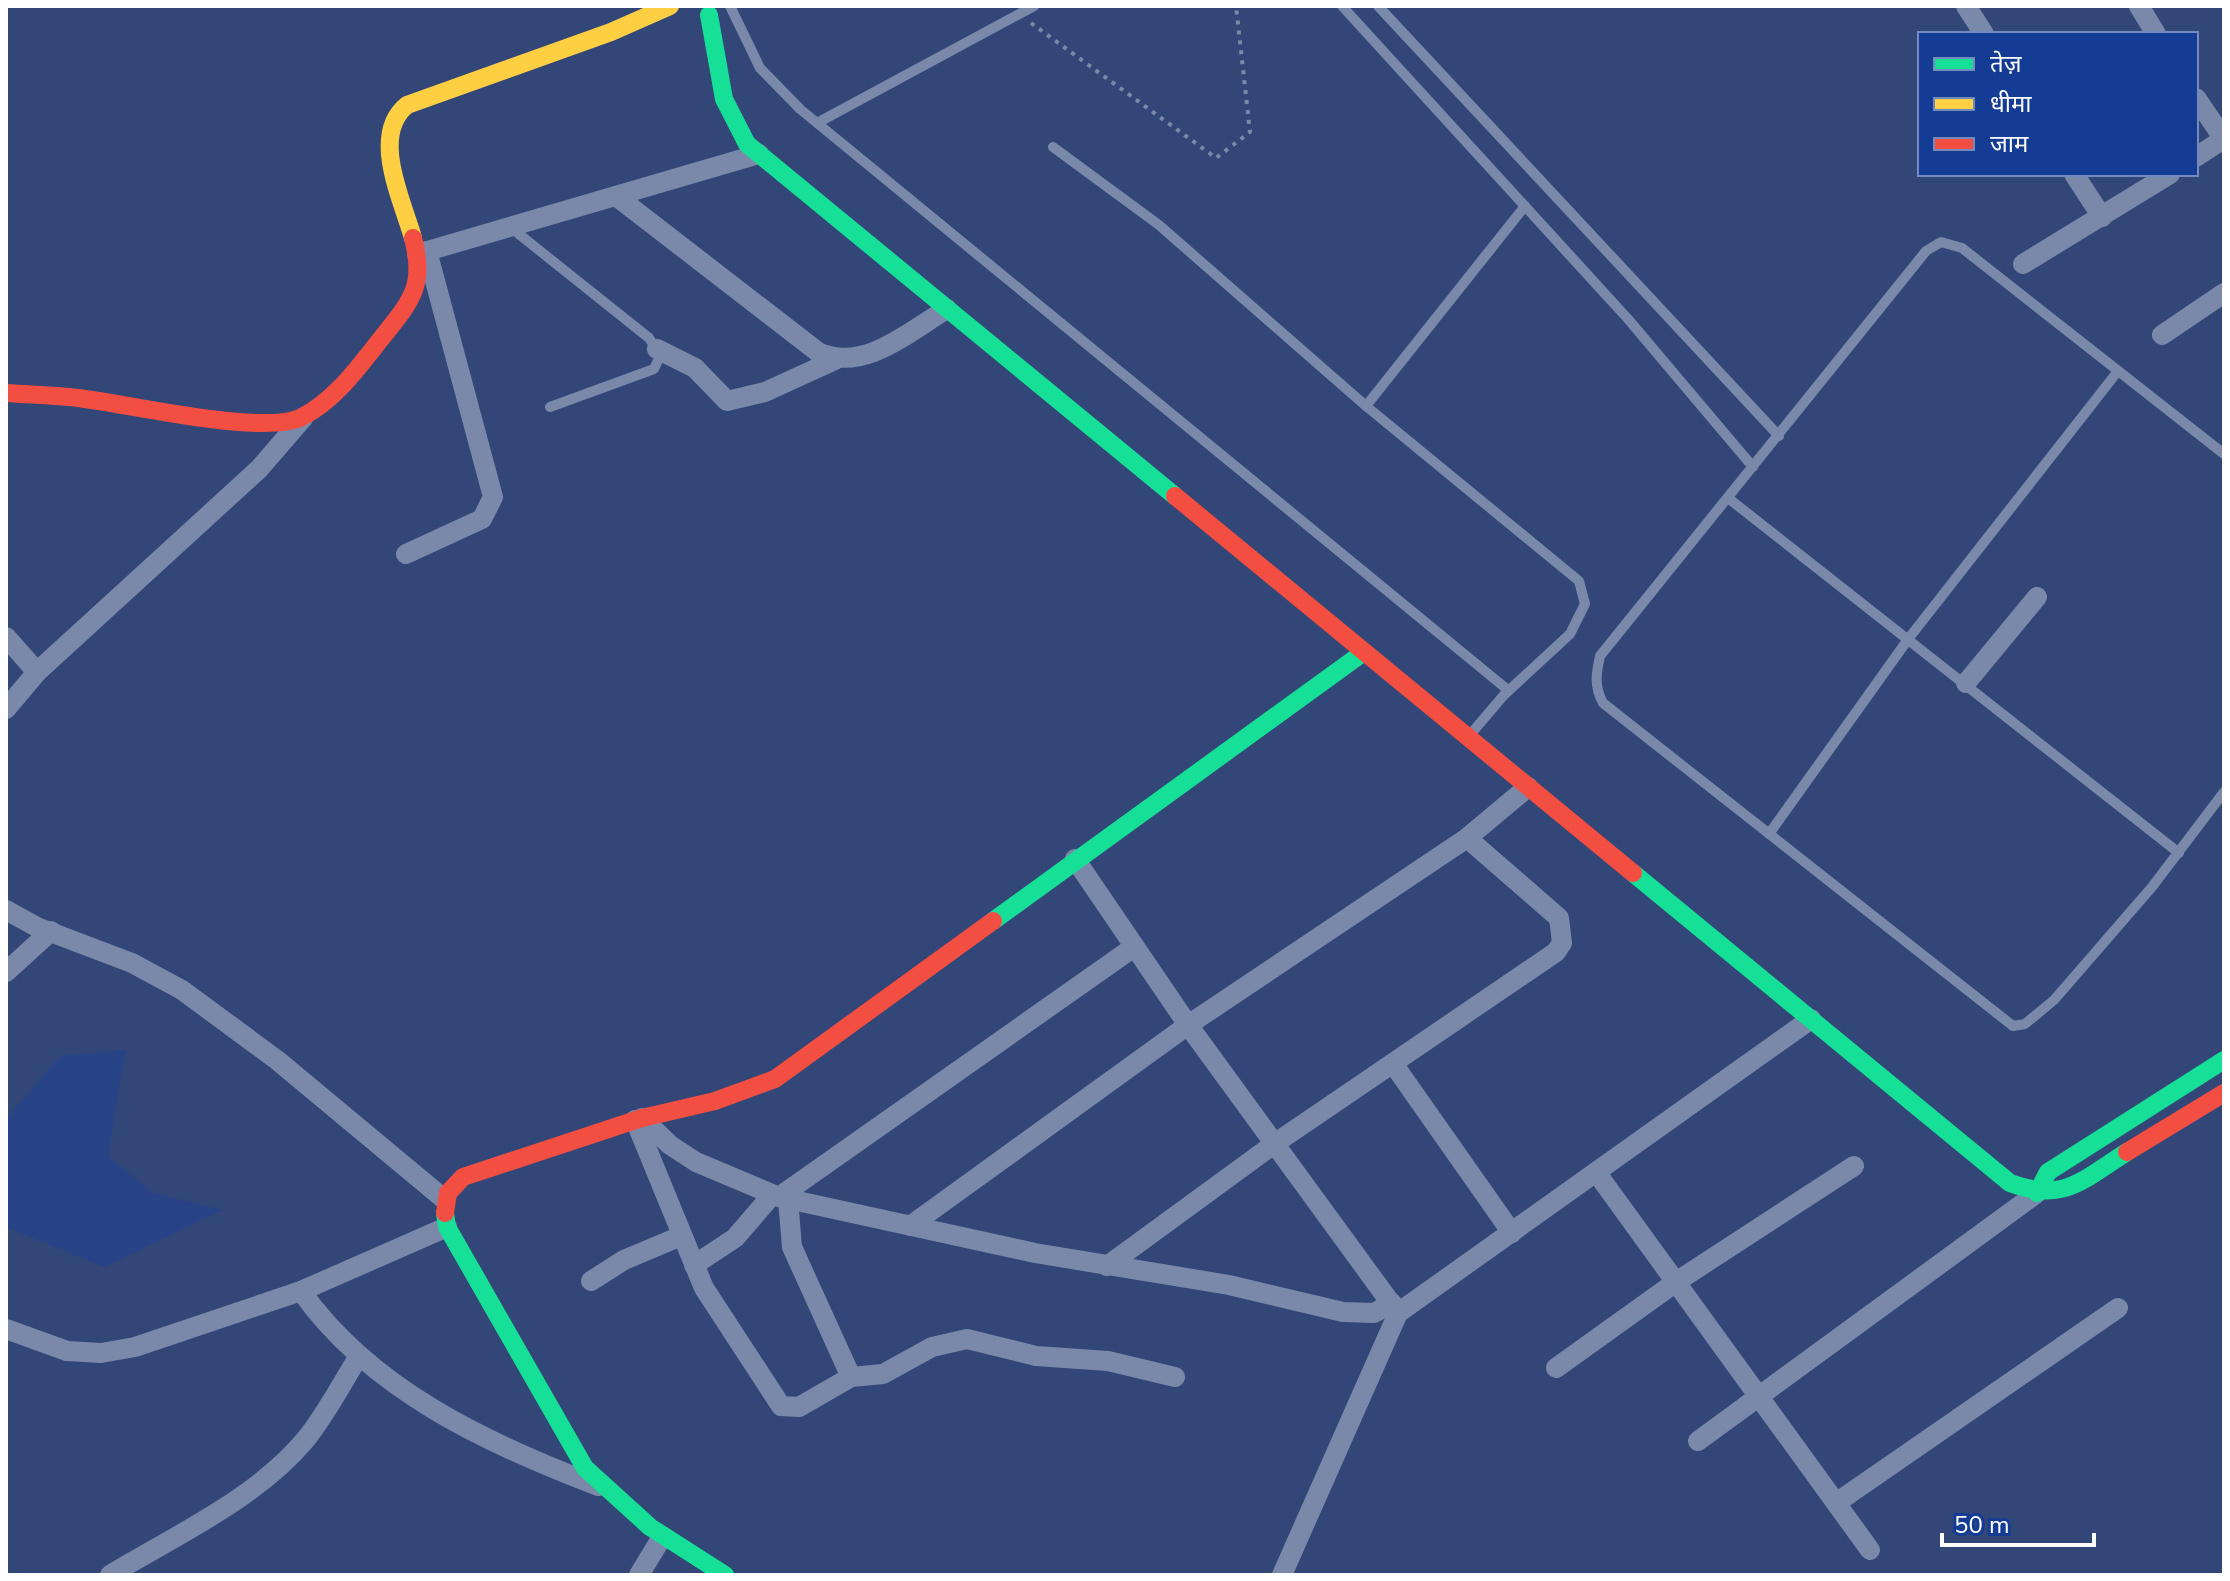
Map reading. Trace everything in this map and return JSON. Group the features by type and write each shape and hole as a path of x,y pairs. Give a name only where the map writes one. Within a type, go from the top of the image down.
{"street":[{"path":"406,554 482,519 493,497 387,141 396,114 407,105 611,32 670,6"},
{"path":"682,6 697,14 709,15 728,6"},
{"path":"1966,6 1983,32"},
{"path":"2139,6 2155,32"},
{"path":"709,15 725,109 732,126 759,154 2010,1183 2037,1193 2063,1191 2224,1093"},
{"path":"2198,101 2223,141 2198,156"},
{"path":"422,252 759,154"},
{"path":"2075,176 2102,217"},
{"path":"2023,264 2167,176"},
{"path":"616,196 818,352 835,360"},
{"path":"6,709 37,672 259,469 304,417 351,373 413,298 421,270 422,252"},
{"path":"2162,335 2224,293"},
{"path":"657,349 695,368 727,401 765,392 835,360 854,360 876,351 947,309"},
{"path":"6,393 81,398 259,424 280,424 304,417"},
{"path":"1966,683 2037,597"},
{"path":"6,637 37,672"},
{"path":"725,1575 662,1537 602,1487 585,1468 447,1227 444,1199 453,1185 463,1177 639,1119 715,1101 775,1079 1364,652"},
{"path":"910,1226 1188,1025 1467,838 1528,787"},
{"path":"1107,1266 1274,1144 1556,952 1562,943 1559,918 1467,838"},
{"path":"1075,859 1188,1025 1395,1308"},
{"path":"6,910 132,963 182,990 277,1060 444,1199"},
{"path":"6,972 51,931"},
{"path":"694,1265 735,1238 780,1197 1134,947"},
{"path":"639,1119 696,1162 780,1197 1107,1266 1229,1285 1343,1312 1374,1313 1395,1308 1512,1233 1811,1019"},
{"path":"1698,1441 2037,1193 2048,1172 2224,1060"},
{"path":"1394,1065 1512,1233"},
{"path":"639,1119 694,1265 712,1300 781,1406 799,1407 851,1377 883,1374 932,1347 967,1339 1036,1356 1108,1361 1175,1377"},
{"path":"1556,1368 1676,1282 1854,1166"},
{"path":"1596,1172 1870,1550"},
{"path":"780,1197 792,1247 851,1377"},
{"path":"6,1329 67,1351 101,1353 135,1347 301,1291 447,1227"},
{"path":"591,1281 624,1260 681,1236"},
{"path":"301,1291 324,1324 359,1356 451,1420 527,1459 602,1487"},
{"path":"1282,1575 1395,1308"},
{"path":"1836,1503 2118,1308"},
{"path":"110,1575 235,1499 288,1458 308,1437 359,1356"},
{"path":"639,1575 662,1537"}],"lane":[{"path":"728,6 760,68 774,87 1508,690"},
{"path":"817,123 1034,6"},
{"path":"1342,6 1525,206 1753,467"},
{"path":"1378,6 1779,436"},
{"path":"1053,147 1159,225 1366,406 1579,581 1584,590 1585,604 1570,634 1508,690 1467,737"},
{"path":"1366,406 1525,206"},
{"path":"510,227 649,338 657,349 660,362 654,369 550,407"},
{"path":"2224,454 1962,248 1941,242 1926,251 1600,656 1596,675 1597,692 1603,703 2013,1026 2025,1024 2054,1000 2179,853 2224,792"},
{"path":"1769,834 1909,638 2118,371"},
{"path":"1728,498 2179,853"}],"path":[{"path":"1020,15 1216,158 1250,132 1236,6"}],"water":[{"path":"126,1050 108,1156 153,1193 223,1210 104,1267 6,1227 6,1119 61,1055"}],"traffic: fast":[{"path":"709,15 724,99 747,144 1175,496"},
{"path":"993,921 1364,652"},
{"path":"1633,873 2010,1183 2045,1191 2072,1186 2127,1152"},
{"path":"2037,1193 2048,1172 2224,1060"},
{"path":"445,1213 447,1227 585,1468 650,1527 725,1575"}],"traffic: slow":[{"path":"413,238 392,168 390,150 396,118 407,105 611,32 670,6"}],"traffic: jam":[{"path":"6,393 75,398 229,421 283,422 302,417 325,402 345,383 407,304 413,294 418,270 413,238"},
{"path":"1175,496 1633,873"},
{"path":"445,1213 448,1193 463,1177 642,1118 715,1101 775,1079 993,921"},
{"path":"2127,1152 2224,1093"}]}
